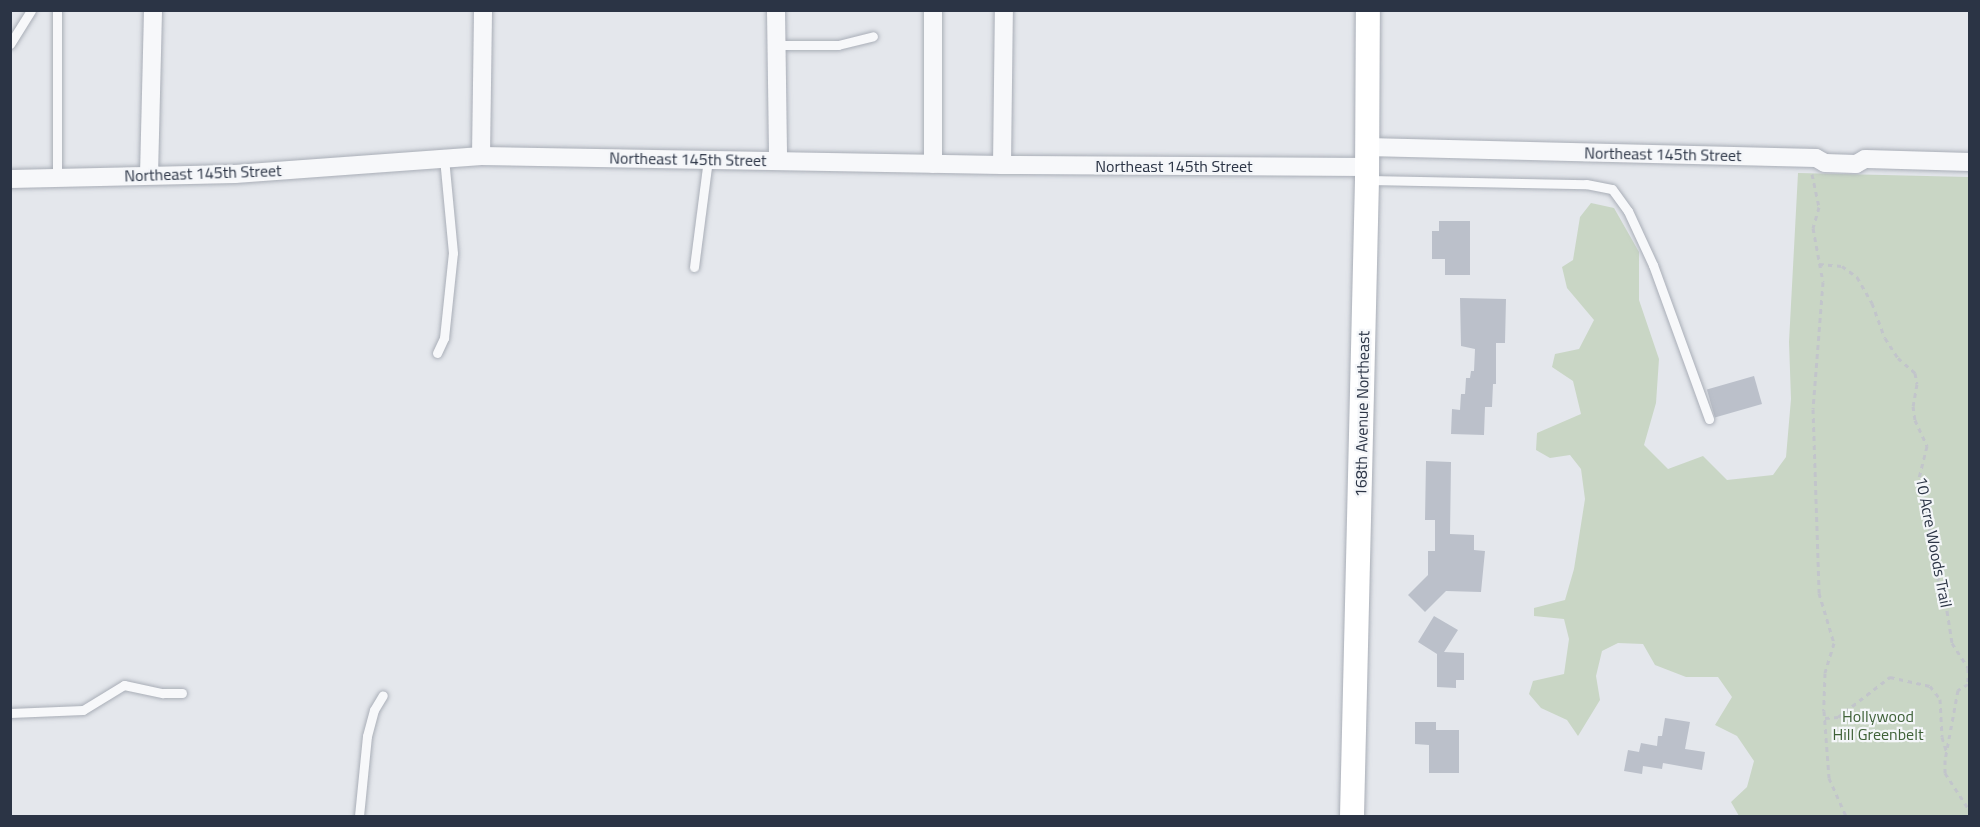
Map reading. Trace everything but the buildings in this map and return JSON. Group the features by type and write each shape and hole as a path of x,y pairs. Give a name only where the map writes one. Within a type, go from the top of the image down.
{"street":[{"path":"149,175 153,10"},
{"path":"481,156 483,10"},
{"path":"776,10 778,160"},
{"path":"933,10 933,164"},
{"path":"1002,165 1004,10"},
{"name":"168th Avenue Northeast","path":"1353,816 1367,165 1368,10"},
{"name":"Northeast 145th Street","path":"10,179 235,174 481,156 1002,165 1367,165 1812,158 1824,153 1858,154 1866,159 1970,162"}],"lane":[{"path":"10,44 31,10"},
{"path":"57,10 57,178"},
{"path":"777,45 838,45 873,36"},
{"path":"437,353 444,338 453,253 444,158"},
{"path":"694,267 708,159"},
{"path":"1367,165 1586,184 1612,189 1628,211 1653,265 1709,419"},
{"path":"10,713 83,710 124,685 163,693 182,693"},
{"path":"359,816 367,736 374,710 383,695"}],"path":[{"path":"1812,158 1819,207 1813,228 1823,282 1813,410 1818,593 1834,643 1825,673 1829,778 1846,816"},
{"name":"10 Acre Woods Trail","path":"1820,264 1842,266 1857,277 1872,303 1885,338 1898,358 1915,373 1917,384 1913,406 1915,420 1927,446 1918,480 1927,508 1935,567 1947,611 1952,643 1968,668 1968,684 1958,690 1947,752 1946,773 1970,811"},
{"name":"10 Acre Woods Trail","path":"1825,718 1838,717 1890,677 1930,686 1940,699 1942,737 1947,752"}],"green space":[{"name":"Hollywood Hill Greenbelt","path":"1798,173 1969,177 1969,816 1739,816 1731,802 1747,787 1754,761 1737,736 1715,725 1732,697 1718,677 1686,677 1655,665 1643,644 1618,643 1602,651 1596,676 1600,700 1578,736 1567,720 1541,708 1529,694 1533,681 1564,674 1569,639 1564,619 1534,616 1534,608 1565,600 1574,569 1585,499 1581,469 1570,455 1550,458 1536,450 1537,433 1581,414 1573,381 1552,367 1555,354 1579,349 1594,320 1567,288 1562,267 1573,260 1580,217 1591,203 1614,208 1639,252 1639,300 1659,359 1656,403 1644,445 1668,469 1703,456 1727,480 1773,475 1786,457 1791,399 1789,342"}]}
